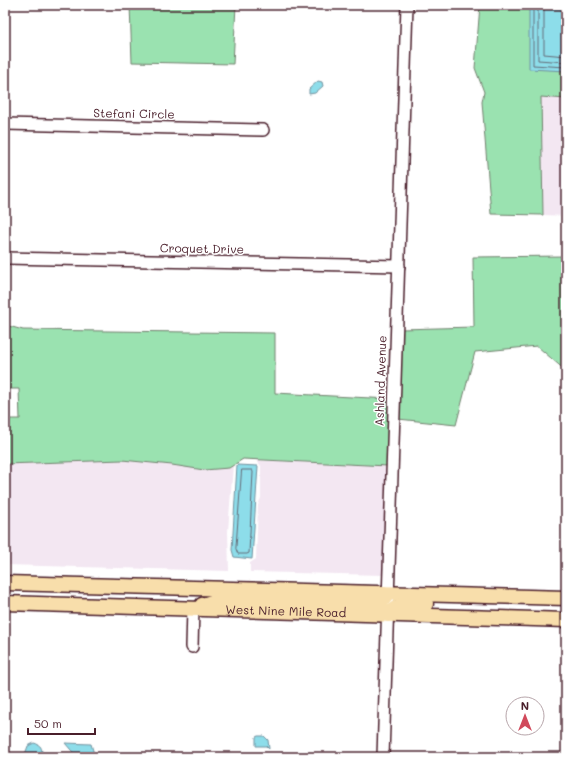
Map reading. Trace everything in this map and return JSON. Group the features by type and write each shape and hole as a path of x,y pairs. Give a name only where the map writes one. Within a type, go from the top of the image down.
{"main road":[{"name":"West Nine Mile Road","path":"5,583 566,598"},
{"path":"5,592 23,593 39,584"},
{"path":"193,608 222,599 381,603 388,593"},
{"name":"West Nine Mile Road","path":"5,603 566,620"},
{"path":"388,615 393,608 400,604 556,607 566,605"}],"street":[{"name":"Ashland Avenue","path":"383,757 407,5"},
{"name":"Stefani Circle","path":"5,124 263,130"},
{"name":"Croquet Drive","path":"5,258 398,266"},
{"path":"192,647 193,608"}],"shaded area":[{"path":"541,96 566,99 566,216 543,215"},
{"path":"122,460 204,470 229,468 233,465 228,531 229,571 5,565 5,464"},
{"path":"256,460 388,466 384,575 250,572 250,563 256,559 258,505 261,498 261,466"}],"green space":[{"path":"130,5 236,5 233,64 132,62"},
{"path":"480,5 566,5 566,99 541,97 543,215 491,214 482,102 484,92 475,68"},
{"path":"566,256 566,371 537,346 475,352 456,425 398,419 401,329 474,327 473,257"},
{"path":"5,325 23,330 275,333 275,393 390,399 388,466 243,459 229,468 204,470 122,460 5,464 5,419 20,419 19,389 5,389"}],"water":[{"path":"529,5 566,5 566,71 529,69"},
{"path":"318,81 322,82 323,86 315,93 309,94 309,89"},
{"path":"237,465 258,466 252,559 234,557 232,550"},
{"path":"264,736 268,740 269,749 266,746 256,746 256,737"},
{"path":"34,743 41,747 42,754 39,757 24,757 28,746"},
{"path":"65,743 91,744 95,757 77,757"}]}
